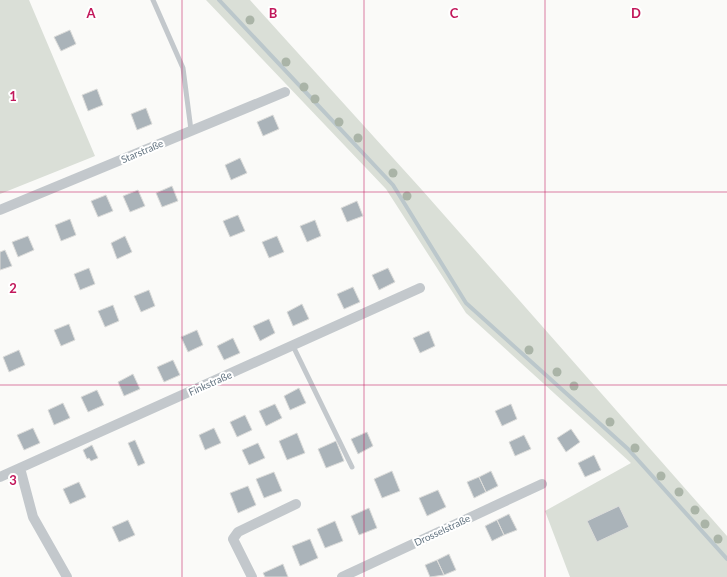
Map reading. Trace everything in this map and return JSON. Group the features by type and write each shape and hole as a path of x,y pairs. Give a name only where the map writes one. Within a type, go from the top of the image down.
{"street":[{"name":"Starstraße","path":"0,210 285,92"},
{"name":"Finkstraße","path":"0,477 420,288"},
{"path":"20,468 33,517 67,577"},
{"name":"Drosselstraße","path":"342,577 542,484"},
{"path":"252,577 233,539 238,532 296,504"}],"lane":[{"path":"153,0 183,68 191,130"},
{"path":"293,346 352,467"}],"shaded area":[{"path":"0,0 29,0 95,156 0,194"},
{"path":"206,0 250,0 422,190 727,536 727,577 570,577 545,511 631,463 466,313 386,189"}],"building":[{"path":"70,30 76,44 61,51 54,37"},
{"path":"97,89 103,105 88,111 82,95"},
{"path":"146,108 152,124 137,130 131,114"},
{"path":"273,115 279,129 263,136 257,122"},
{"path":"240,158 247,173 231,180 225,165"},
{"path":"172,186 178,201 162,207 156,193"},
{"path":"138,190 145,206 130,212 123,196"},
{"path":"106,195 113,211 98,217 91,201"},
{"path":"357,201 363,216 347,222 341,208"},
{"path":"238,215 245,231 230,237 223,221"},
{"path":"70,219 76,235 61,241 55,225"},
{"path":"315,220 321,236 307,242 300,226"},
{"path":"28,236 34,250 18,257 12,242"},
{"path":"125,236 132,252 117,259 111,243"},
{"path":"277,236 284,252 269,258 262,242"},
{"path":"5,250 12,266 0,270 0,252"},
{"path":"89,268 95,284 80,290 74,274"},
{"path":"388,268 395,282 379,290 372,275"},
{"path":"353,287 360,302 344,309 337,294"},
{"path":"149,290 155,306 141,312 134,296"},
{"path":"302,304 309,319 293,326 287,312"},
{"path":"113,305 119,321 105,327 98,311"},
{"path":"269,319 275,333 260,341 253,326"},
{"path":"69,324 75,340 61,346 54,330"},
{"path":"197,330 203,345 188,352 181,337"},
{"path":"429,331 435,346 420,353 413,338"},
{"path":"233,338 240,353 224,360 217,346"},
{"path":"19,350 25,365 9,372 3,357"},
{"path":"173,360 180,375 164,382 157,367"},
{"path":"133,374 140,389 124,396 118,382"},
{"path":"299,388 306,403 290,410 284,396"},
{"path":"97,390 104,405 88,412 81,397"},
{"path":"63,403 70,418 54,425 48,410"},
{"path":"275,404 282,418 266,426 259,411"},
{"path":"511,404 517,419 502,426 495,411"},
{"path":"245,415 252,430 237,437 230,422"},
{"path":"33,428 40,443 24,450 17,435"},
{"path":"214,428 221,443 205,450 199,435"},
{"path":"571,429 580,442 566,452 557,438"},
{"path":"367,432 373,446 358,454 351,439"},
{"path":"297,433 305,453 287,460 279,441"},
{"path":"524,435 531,449 515,456 509,442"},
{"path":"135,440 145,463 138,466 128,443"},
{"path":"336,441 344,461 326,468 318,449"},
{"path":"258,443 265,458 249,465 242,450"},
{"path":"92,445 98,458 91,461 89,458 87,459 83,450"},
{"path":"594,455 601,470 585,477 578,463"},
{"path":"392,471 400,491 382,498 374,479"},
{"path":"491,471 498,486 486,492 479,477"},
{"path":"274,472 282,491 264,498 256,479"},
{"path":"479,477 486,492 474,498 467,482"},
{"path":"79,482 86,497 70,504 63,489"},
{"path":"248,486 256,505 238,513 230,493"},
{"path":"438,490 446,507 427,516 419,498"},
{"path":"619,506 629,527 597,542 587,521"},
{"path":"369,508 377,528 359,535 351,516"},
{"path":"509,514 517,530 504,535 497,520"},
{"path":"128,520 135,535 119,542 112,527"},
{"path":"497,520 504,535 492,541 485,526"},
{"path":"335,521 343,541 325,548 317,529"},
{"path":"310,539 318,558 300,566 292,546"},
{"path":"449,554 456,570 444,575 437,560"},
{"path":"437,560 444,575 430,577 425,565"},
{"path":"283,564 288,577 265,577 263,573"}],"waterway":[{"path":"219,0 393,185 466,303 628,449 727,559"}]}
